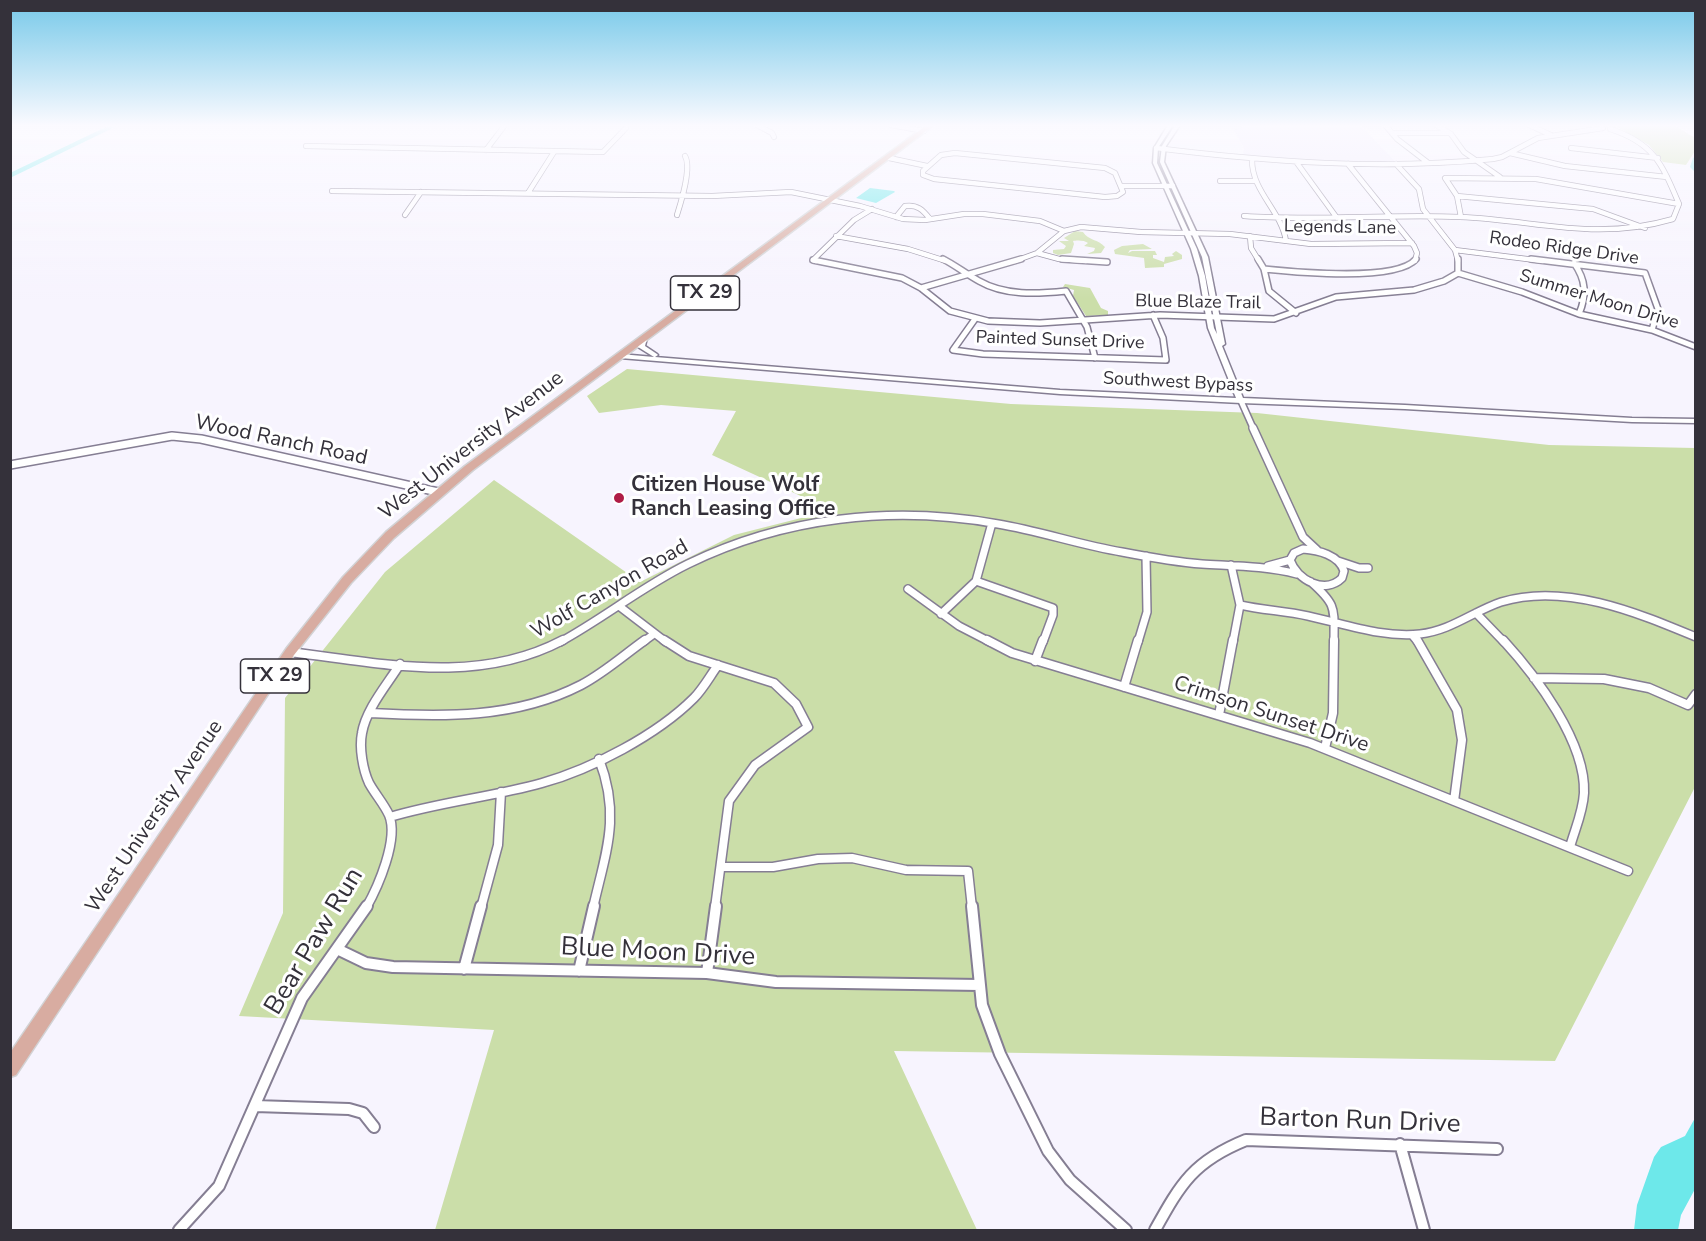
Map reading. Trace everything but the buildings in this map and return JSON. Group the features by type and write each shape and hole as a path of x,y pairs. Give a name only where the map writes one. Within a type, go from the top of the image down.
{"main road":[{"name":"West University Avenue","path":"10,1069 290,652 347,580 390,535 438,492 855,183"}],"street":[{"path":"528,193 534,183"},
{"path":"677,215 685,183"},
{"path":"973,183 1105,198 1120,195 1123,192 1120,183"},
{"path":"1167,183 1196,233 1208,268 1225,358 1241,400 1303,537 1317,550"},
{"path":"1256,183 1280,218 1286,231 1286,241"},
{"path":"1311,183 1337,218"},
{"path":"1264,269 1392,271 1408,266 1416,260 1417,252 1412,243 1363,183"},
{"path":"1413,183 1422,196 1422,209 1455,250 1458,273"},
{"path":"1448,183 1457,196 1461,217"},
{"path":"1558,183 1678,204"},
{"path":"1244,216 1280,218 1461,217 1608,232 1645,228 1673,219 1678,204 1669,183"},
{"path":"1121,186 1169,186"},
{"path":"1169,186 1199,264 1209,317 1218,347 1225,358"},
{"path":"332,191 683,195 786,191 872,209 896,217 930,219 983,214 1036,220 1064,231 1037,253 921,288"},
{"path":"405,215 421,192"},
{"path":"1457,196 1593,209 1645,228"},
{"path":"896,217 905,206 914,205 921,208 930,219"},
{"path":"836,236 854,220 872,209"},
{"name":"Legends Lane","path":"1064,231 1090,227 1133,232 1250,236 1317,244 1412,243"},
{"path":"836,236 930,254 955,264 991,286 1017,293 1066,291 1088,327 1095,358"},
{"name":"Blue Blaze Trail","path":"836,236 813,260 896,276 921,288 950,310 975,319 1040,323 1153,315 1267,320 1296,313 1336,297 1426,289 1445,282 1458,273"},
{"path":"1250,236 1251,248 1264,269 1267,287 1272,295 1296,313"},
{"name":"Rodeo Ridge Drive","path":"1455,250 1645,273 1658,309 1652,330"},
{"path":"1037,253 1059,259 1107,261"},
{"path":"1574,263 1582,274 1587,298 1579,314"},
{"name":"Summer Moon Drive","path":"1458,273 1522,292 1579,314 1652,330 1695,347"},
{"name":"Painted Sunset Drive","path":"975,319 953,350 983,354 1166,360 1164,338 1153,315"},
{"path":"644,338 641,347 660,358"},
{"name":"Southwest Bypass","path":"620,356 1060,392 1451,409 1624,420 1695,421"},
{"name":"Wood Ranch Road","path":"10,465 172,436 201,439 438,492"},
{"name":"Wolf Canyon Road","path":"290,652 461,669 514,660 561,642 656,582 699,559 745,541 782,530 823,521 869,516 944,516 992,523 1100,549 1192,563 1264,567 1297,574"},
{"path":"940,614 976,581 992,523"},
{"path":"1303,537 1298,550 1290,560 1297,574 1311,582 1329,598"},
{"path":"1298,550 1317,550 1329,554 1342,567 1343,574 1340,580 1333,583 1311,582"},
{"path":"1124,687 1147,612 1146,556"},
{"name":"Wolf Canyon Road","path":"1264,567 1290,560"},
{"path":"1338,561 1359,568 1368,568"},
{"path":"1219,715 1240,605 1231,565"},
{"path":"1343,574 1359,568"},
{"path":"976,581 1053,608 1053,615 1035,661"},
{"path":"1325,748 1333,713 1334,623 1329,598 1333,583"},
{"name":"Crimson Sunset Drive","path":"908,589 940,614 982,639 1035,661 1325,748 1628,871"},
{"path":"1240,605 1306,616 1396,636 1426,634 1505,601 1542,595 1568,598 1632,613 1695,637"},
{"path":"619,606 654,634 689,656 774,683 796,704 808,727 801,735 757,762 741,778 729,801 707,973"},
{"path":"1476,613 1520,658 1565,729 1578,763 1584,790 1570,847"},
{"path":"370,713 438,716 482,714 513,709 548,699 581,684 654,634"},
{"path":"1412,635 1420,645 1456,710 1462,740 1454,801"},
{"path":"400,664 370,713 362,733 362,756 368,781 390,817 429,805 544,782 582,769 671,718 694,698 718,665"},
{"path":"1534,678 1604,679 1649,688 1688,705 1695,694"},
{"path":"579,971 612,818 613,806 609,785 599,759"},
{"path":"464,969 498,845 501,792"},
{"name":"Bear Paw Run","path":"179,1230 219,1186 302,998 374,894 385,865 390,840 390,817"},
{"path":"721,867 774,867 818,859 852,858 906,870 968,871 982,1005 1000,1054 1048,1151 1070,1180 1126,1230"},
{"name":"Blue Moon Drive","path":"337,950 366,963 393,967 707,973 776,982 980,985"},
{"path":"255,1106 349,1109 363,1113 374,1127"},
{"name":"Barton Run Drive","path":"1155,1230 1181,1185 1204,1160 1224,1148 1246,1140 1497,1149"},
{"path":"1400,1144 1424,1230"}],"green space":[{"path":"1075,231 1083,232 1102,244 1105,247 1101,253 1087,254 1095,248 1084,246 1088,243 1078,240 1073,241 1071,253 1058,255 1053,253 1053,250 1064,249 1066,246 1059,241 1069,241 1064,238"},
{"path":"1143,244 1152,249 1130,250 1128,253 1155,251 1157,255 1153,255 1153,258 1164,262 1165,257 1174,256 1172,254 1176,251 1182,255 1182,259 1164,264 1164,267 1145,268 1144,258 1115,254 1114,250 1122,246"},
{"path":"1065,284 1090,288 1101,308 1108,311 1108,315 1086,316 1073,296 1074,290 1063,287"},
{"path":"627,369 1011,404 1257,413 1549,445 1695,448 1695,787 1555,1061 894,1051 977,1230 435,1230 494,1030 239,1016 283,913 285,698 385,572 494,480 640,582 734,535 817,514 818,504 712,455 736,411 661,405 599,413 587,396"}],"water":[{"path":"870,188 895,192 876,203 856,198"},
{"path":"1695,1118 1695,1189 1681,1215 1678,1230 1634,1230 1637,1205 1654,1157 1661,1147 1685,1136"}],"place":[{"name":"Citizen House Wolf Ranch Leasing Office","path":"619,498"}]}
